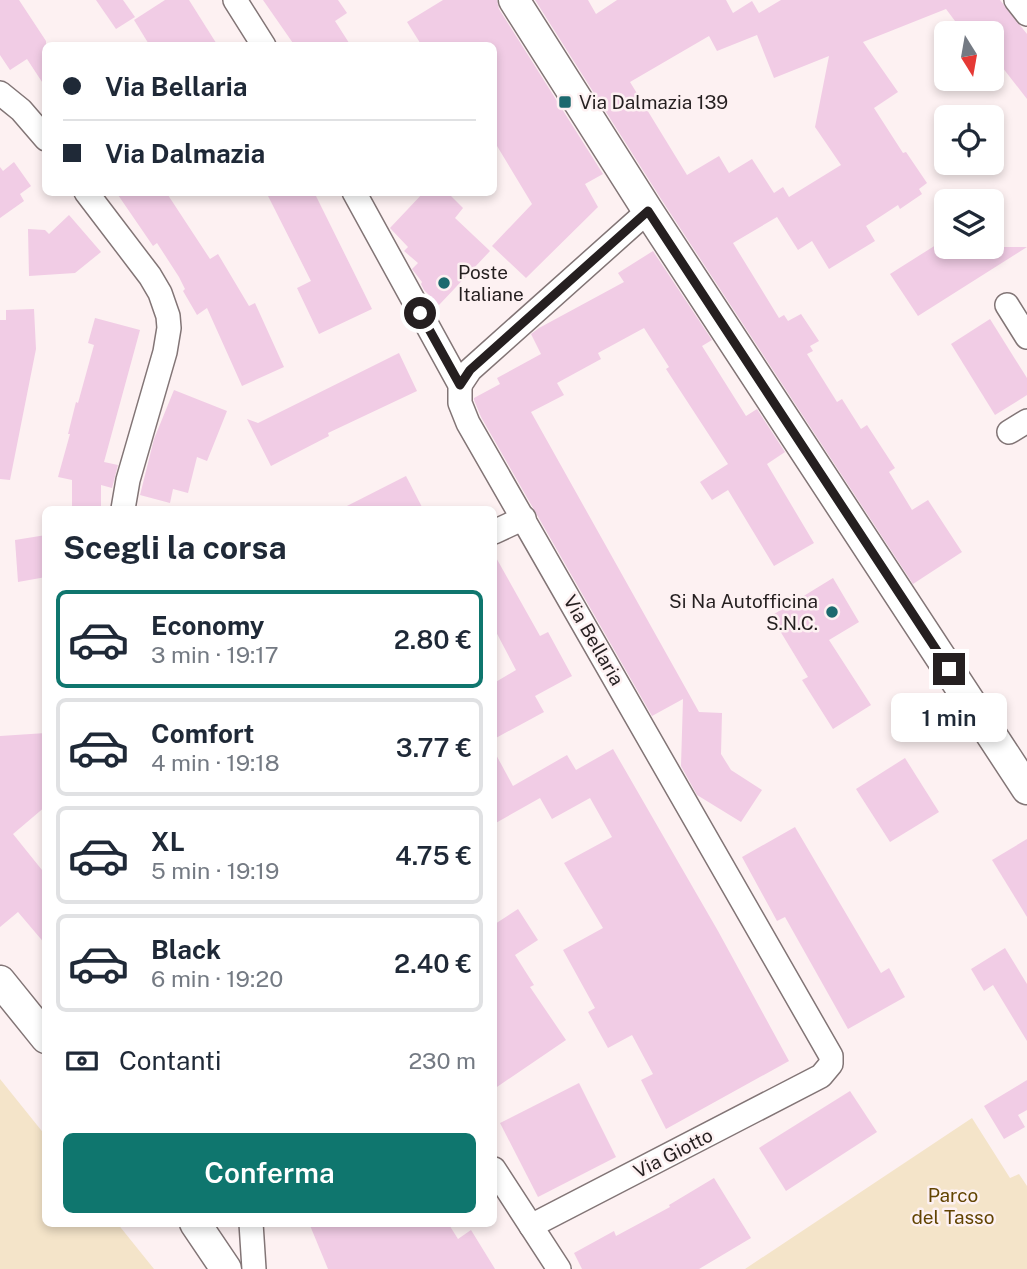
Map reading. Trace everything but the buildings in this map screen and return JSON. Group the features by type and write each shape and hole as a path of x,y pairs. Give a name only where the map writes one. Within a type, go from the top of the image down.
{"street":[{"path":"235,0 261,42"},
{"path":"514,0 648,211 1027,789"},
{"path":"1016,0 1027,14"},
{"path":"0,93 21,110 42,134"},
{"path":"89,196 150,276 160,293 168,316 166,352 128,480 124,506"},
{"name":"Via Bellaria","path":"356,196 460,385 460,403 468,423 828,1049 831,1064 815,1079"},
{"path":"460,385 470,370 648,211"},
{"path":"1007,305 1027,337"},
{"path":"497,531 524,519"},
{"path":"0,981 42,1033"},
{"name":"Via Giotto","path":"531,1226 815,1079"},
{"path":"497,1174 559,1269"},
{"path":"198,1227 226,1269"},
{"path":"251,1227 254,1269"}],"green space":[{"path":"0,1079 42,1131 42,1227 120,1227 154,1269 0,1269"},
{"name":"Parco del Tasso","path":"972,1118 1010,1178 1019,1174 1027,1186 1027,1269 745,1269"}],"place":[{"name":"Via Dalmazia 139","path":"565,102"},
{"name":"Poste Italiane","path":"444,283"},
{"name":"Si Na Autofficina S.N.C.","path":"832,612"}],"route":[{"path":"420,313 460,385 470,370 648,211 949,669"}]}
